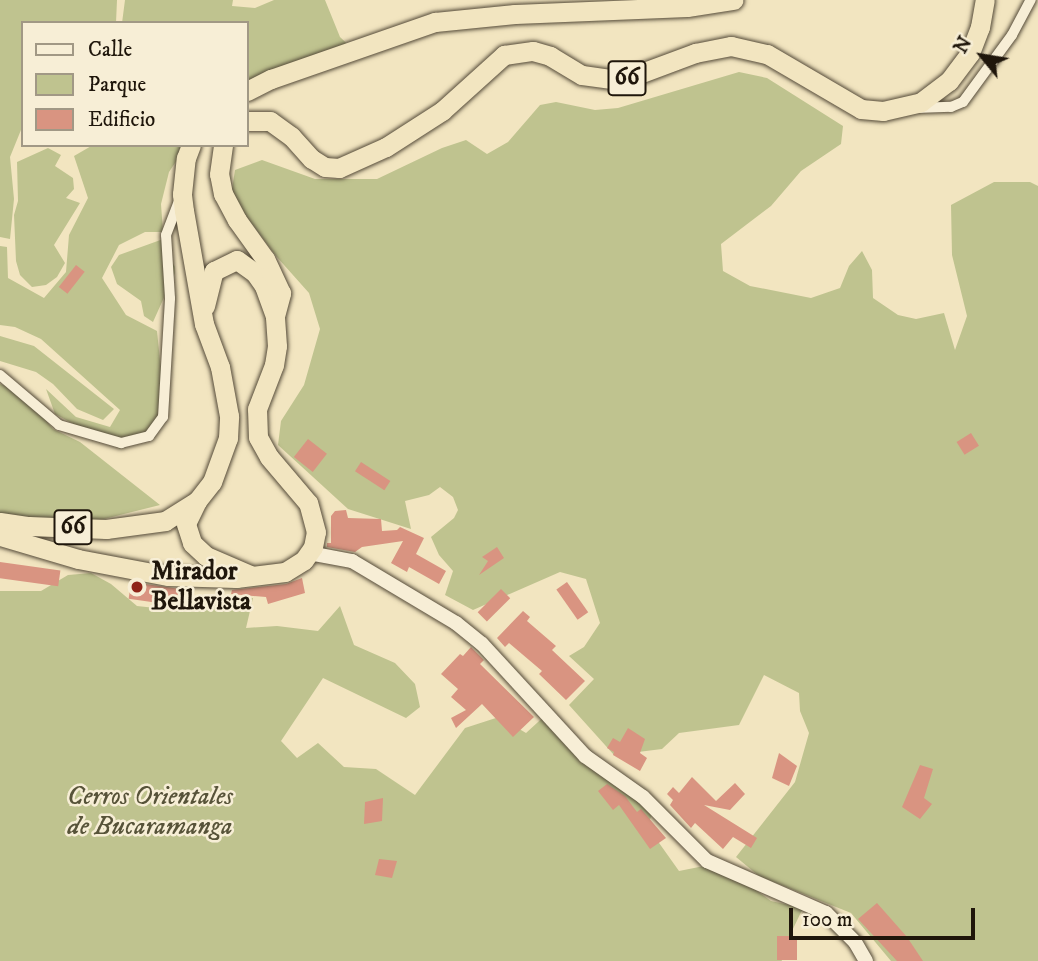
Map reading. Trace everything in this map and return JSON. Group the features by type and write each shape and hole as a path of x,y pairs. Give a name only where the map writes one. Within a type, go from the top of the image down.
{"highway":[{"path":"248,91 398,33 435,22 515,14 687,7 733,0"},
{"name":"66","path":"248,121 270,121 291,136 312,159 325,167 339,168 386,147 442,111 485,68 504,55 533,51 550,56 582,75 612,79 628,78 695,53 731,46 766,54 861,109 883,111 921,102 936,92 959,67 976,39 985,0"},
{"name":"66","path":"0,522 29,526 126,527 165,521 197,500 212,482 228,438 225,391 204,324 182,194 186,158 190,147"},
{"path":"223,147 219,174 223,194 276,279 281,293 275,316"},
{"path":"204,324 206,294 214,271 237,260 255,273 264,286 275,316 277,345 274,365 257,409 255,424 269,457 308,503 316,531 309,553"},
{"path":"197,500 186,524 192,542 206,556 250,575"},
{"name":"66","path":"0,536 78,558 168,576 236,578 285,572 309,553"}],"street":[{"path":"901,108 951,107 963,102 1012,35 1031,0"},
{"path":"0,375 59,425 121,443 149,436 163,417 170,298 166,235 182,194"},
{"path":"309,553 352,561 456,623 482,644 585,756 643,797 707,861 826,913 855,942 866,961"}],"green space":[{"path":"0,0 117,0 116,21 21,21 21,130 10,157 14,199 10,239 0,237"},
{"path":"125,0 233,0 232,6 255,8 274,0 325,0 340,37 358,54 248,96 248,21 122,21"},
{"path":"739,72 767,78 843,126 841,144 801,171 771,206 721,244 723,271 750,286 811,298 840,288 849,266 862,251 872,270 873,298 898,315 916,319 944,313 955,350 967,316 952,255 951,205 994,182 1030,182 1038,186 1038,961 891,961 851,913 759,876 736,857 795,782 809,733 800,711 799,693 764,675 739,725 679,733 662,749 614,755 569,705 594,679 569,656 584,647 600,623 586,579 560,572 473,610 445,595 453,571 439,555 431,537 454,518 458,510 453,497 440,487 429,495 405,501 411,529 348,509 278,445 281,421 304,385 320,329 309,293 276,256 231,196 235,170 262,160 315,179 377,179 442,148 466,140 487,154 508,142 540,105 556,102 595,110 618,108"},
{"path":"90,147 186,147 169,172 161,204 163,232 145,232 119,245 102,278 126,315 157,331 161,370 168,397 158,432 120,449 55,414 46,389 76,417 110,427 120,410 41,339 15,327 0,325 0,246 7,247 8,278 44,298 66,272 69,235 88,198 74,156"},
{"path":"48,148 61,155 55,166 73,178 74,189 66,198 80,203 54,245 65,263 57,277 46,285 32,287 20,275 16,261 14,215 18,201 17,162"},
{"path":"166,238 165,249 175,267 175,273 153,322 144,316 141,301 117,284 111,267 119,255"},
{"path":"0,336 34,346 114,409 103,420 77,409 53,384 36,372 0,361"},
{"path":"0,384 22,391 53,429 80,442 160,505 84,524 0,522"},
{"name":"Cerros Orientales de Bucaramanga","path":"91,573 111,584 137,606 183,611 204,595 253,598 246,628 277,626 318,631 340,606 354,645 395,663 415,684 420,707 406,718 323,678 281,741 297,758 318,743 344,767 376,769 415,795 465,728 499,717 526,733 549,712 599,772 657,804 647,826 679,871 719,863 771,901 803,908 780,956 782,961 0,961 0,591 41,591 68,575"}],"building":[{"path":"76,265 85,272 67,294 59,287"},
{"path":"971,433 979,446 965,455 957,442"},
{"path":"308,439 327,454 313,472 294,457"},
{"path":"361,462 390,481 384,490 355,471"},
{"path":"346,510 348,518 381,519 382,531 397,530 400,527 424,538 416,554 446,571 439,584 409,567 407,572 391,563 403,541 362,547 355,552 327,547 327,543 331,543 331,516 335,511"},
{"path":"497,547 504,558 479,575 488,561 482,557"},
{"path":"0,562 60,570 58,586 0,578"},
{"path":"302,578 305,593 268,604 266,597 231,594 232,590 286,584"},
{"path":"131,582 179,589 176,606 129,599"},
{"path":"567,582 588,612 578,620 556,589"},
{"path":"501,589 510,598 487,622 478,612"},
{"path":"523,611 530,617 527,621 556,646 552,650 585,681 566,700 539,674 542,671 509,643 505,647 497,638"},
{"path":"471,647 484,660 480,664 534,717 513,737 482,704 456,728 451,718 466,710 451,697 458,689 441,674 460,654 463,656"},
{"path":"628,728 645,739 640,753 647,758 640,771 613,755 614,752 607,748 613,738 620,742"},
{"path":"779,753 797,766 789,786 772,778"},
{"path":"920,765 933,769 924,798 932,804 920,819 902,807"},
{"path":"692,777 716,801 735,783 745,794 730,810 704,805 757,838 751,848 733,837 723,849 695,823 691,828 670,805 673,800 667,794 673,787 679,793"},
{"path":"607,784 625,796 637,812 641,809 666,838 650,849 619,805 613,810 598,791"},
{"path":"383,798 382,821 364,824 365,802"},
{"path":"379,859 397,861 392,878 375,875"},
{"path":"877,903 907,937 923,961 897,961 858,919"},
{"path":"777,936 797,936 797,960 777,960"}],"place":[{"name":"Mirador Bellavista","path":"137,587"}]}
